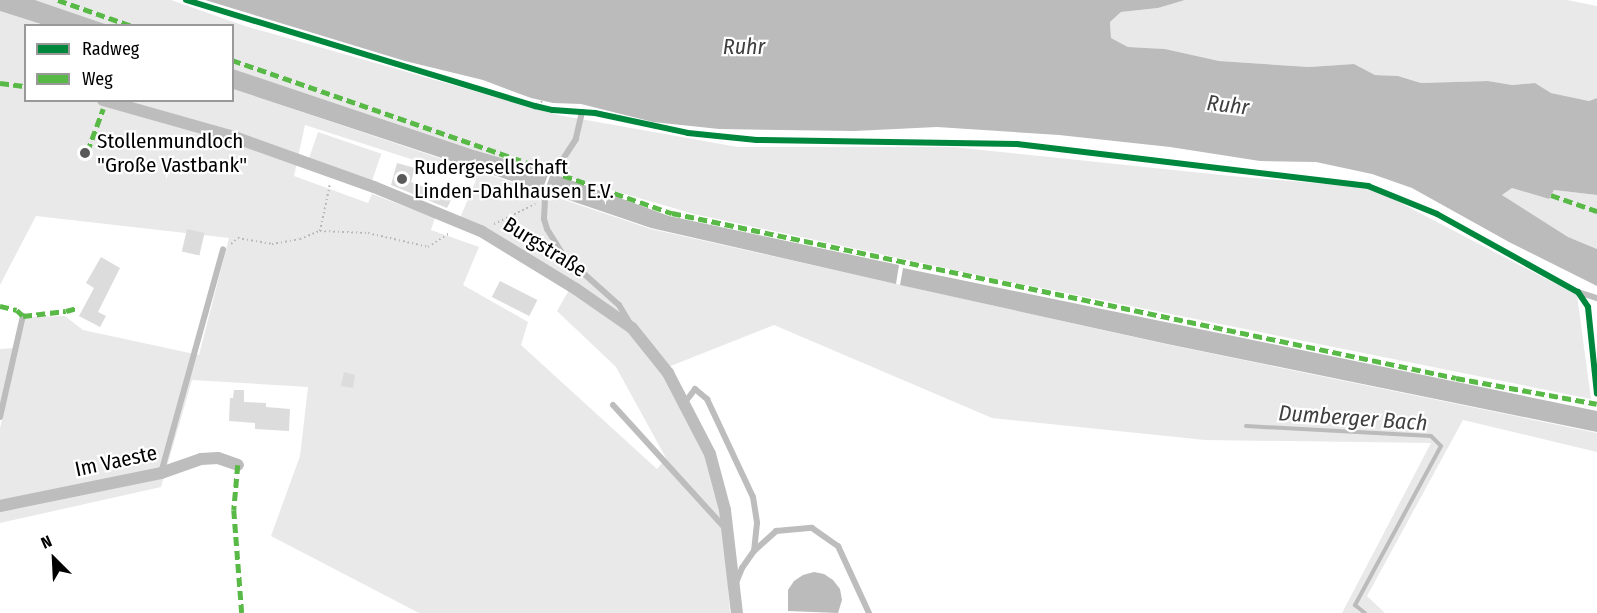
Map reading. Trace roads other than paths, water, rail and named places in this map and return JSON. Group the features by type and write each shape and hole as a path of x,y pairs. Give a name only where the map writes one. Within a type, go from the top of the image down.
{"street":[{"name":"Burgstraße","path":"110,102 217,132 333,172 481,231 576,289 632,328 668,373 703,440 716,472 727,530 737,613"},
{"name":"Im Vaeste","path":"0,506 161,473 201,459 218,458 238,465"}],"lane":[{"path":"582,112 576,139 559,163 545,199 544,219 554,243 576,268 619,305 632,328"},
{"path":"161,473 223,249"},
{"path":"1578,292 1597,298"},
{"path":"0,417 23,316"},
{"path":"683,405 696,389 707,399 753,497 757,523 754,551"},
{"path":"613,405 727,530"},
{"path":"734,589 742,568 754,551 776,531 812,528 838,546 869,613"}],"water":[{"path":"0,0 35,0 105,24 41,24 0,11"},
{"name":"Ruhr","path":"205,0 1185,0 1158,8 1121,12 1110,22 1111,38 1128,47 1165,49 1219,61 1309,67 1354,64 1375,75 1398,76 1421,83 1488,81 1512,85 1535,83 1551,93 1589,101 1597,98 1597,195 1554,190 1549,199 1512,188 1502,195 1568,237 1597,249 1597,286 1509,242 1412,188 1372,174 1316,162 1260,161 1170,147 1059,135 937,127 854,131 719,129 653,122 581,104 553,103 531,98 483,80 405,61"},
{"path":"234,69 474,150 549,172 542,191 234,89"},
{"path":"557,175 669,216 899,265 896,284 651,228 548,193"},
{"path":"903,268 1597,411 1597,432 1167,344 900,285"},
{"path":"814,572 824,574 840,589 842,600 838,613 788,611 788,590 794,581"}],"waterway":[{"name":"Dumberger Bach","path":"1246,426 1431,436 1441,446 1355,605 1365,613"}],"place":[{"name":"Stollenmundloch \"Große Vastbank\"","path":"85,153"},
{"name":"Rudergesellschaft Linden-Dahlhausen E.V.","path":"402,179"}]}
